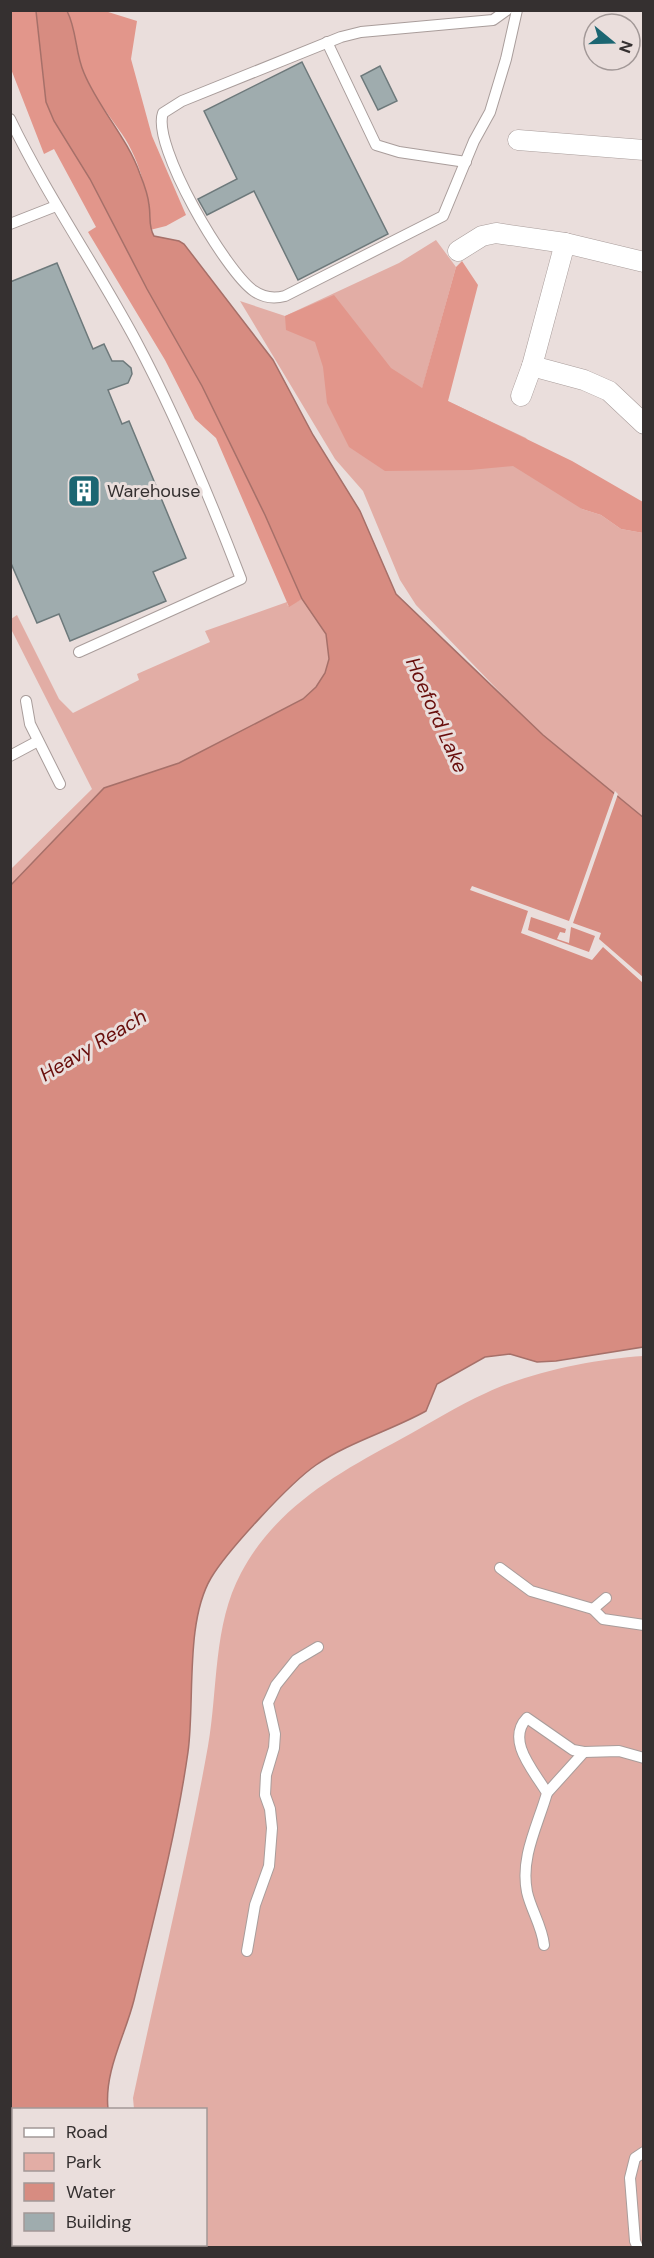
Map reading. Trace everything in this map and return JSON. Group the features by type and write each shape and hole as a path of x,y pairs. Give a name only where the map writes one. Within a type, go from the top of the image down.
{"street":[{"path":"518,140 644,150"},
{"path":"458,251 482,236 496,233 565,243 644,262"},
{"path":"521,396 532,366 565,243"},
{"path":"532,366 584,380 609,391 644,424"}],"lane":[{"path":"507,10 493,20 361,32 327,42 182,101 167,110 161,118 162,131 189,197 221,254 243,282 261,295 276,298 285,296 437,220 449,206 465,162 496,93 516,10"},
{"path":"327,42 376,145 399,152 465,162"},
{"path":"10,119 37,174 88,256 137,343 205,485 240,579 79,652"},
{"path":"10,224 56,206"},
{"path":"26,701 30,724 60,784"},
{"path":"10,756 38,741"},
{"path":"501,1568 531,1591 593,1608 603,1619 644,1625"},
{"path":"593,1608 606,1598"},
{"path":"247,1951 255,1905 269,1866 272,1828 266,1785 275,1734 267,1703 276,1685 291,1666 318,1647"},
{"path":"547,1793 521,1751 519,1738 521,1724 527,1718 535,1721 558,1740 584,1752 619,1751 644,1758"},
{"path":"544,1945 543,1933 527,1893 525,1876 530,1840 547,1793 584,1752"},
{"path":"638,2247 635,2241 630,2178 635,2158 644,2152"}],"green space":[{"path":"36,11 67,11 150,230 154,236 184,244 273,360 313,435 360,511 396,594 519,712 416,605 400,580 363,491 335,459 240,301 285,316 399,263 436,240 456,267 422,389 526,438 582,509 601,515 621,529 643,533 643,927 11,1003 11,869 92,789 11,629 11,619 17,615 59,699 73,713 139,680 137,674 210,642 205,631 287,602 288,606 302,599 103,202 61,135"},
{"path":"643,1356 643,2247 152,2247 207,2246 207,2108 134,2108 133,2098 200,1790 225,1614 241,1573 255,1550 290,1511 310,1494 354,1465 454,1409 503,1386 542,1373 604,1360"}],"shaded area":[{"path":"11,11 36,11 46,102 54,121 90,179 147,289 202,386 265,515 302,599 289,607 216,438 195,419 165,360 88,232 96,227 54,149 44,154 11,69"},
{"path":"67,11 105,11 137,21 131,59 152,136 186,215 166,226 150,230 146,193 139,168 129,145 83,72 73,26"},
{"path":"462,261 478,285 448,401 572,461 643,502 643,533 621,529 601,515 582,509 513,466 470,470 385,471 349,447 327,403 323,367 315,342 286,330 285,316 334,295 391,368 422,388 456,267"}],"water":[{"path":"36,11 67,11 73,26 84,73 97,99 128,148 143,182 148,197 150,225 154,236 184,244 273,360 313,435 360,511 396,594 543,735 644,818 643,1347 556,1361 537,1362 510,1354 485,1357 437,1384 426,1411 342,1450 316,1465 244,1535 211,1578 197,1617 192,1662 188,1752 177,1815 134,2000 112,2067 108,2108 12,2108 12,2246 136,2247 11,2247 10,886 104,788 179,763 303,699 316,687 325,673 329,659 326,634 302,599 265,515 202,386 147,289 90,179 54,121 46,102"}],"pier":[{"path":"615,791 618,794 573,923 601,933 599,939 643,977 643,983 603,947 592,960 521,933 528,911 470,890 472,886 569,921","holes":["531,917 566,929 565,933 560,932 557,939 569,943 571,927 595,936 589,952 528,930"]}],"building":[{"path":"302,62 388,234 298,280 254,191 207,215 198,199 237,179 204,111"},
{"path":"380,66 397,101 378,110 361,76"},
{"name":"Warehouse","path":"57,263 93,349 104,344 112,361 123,361 131,368 132,374 128,383 108,390 122,424 129,421 186,558 153,572 166,601 70,641 59,614 37,623 10,561 10,282"}],"place":[{"name":"Warehouse","path":"84,491"}],"water label":[{"name":"Hoeford Lake","path":"437,715"},
{"name":"Heavy Reach","path":"93,1045"}]}
